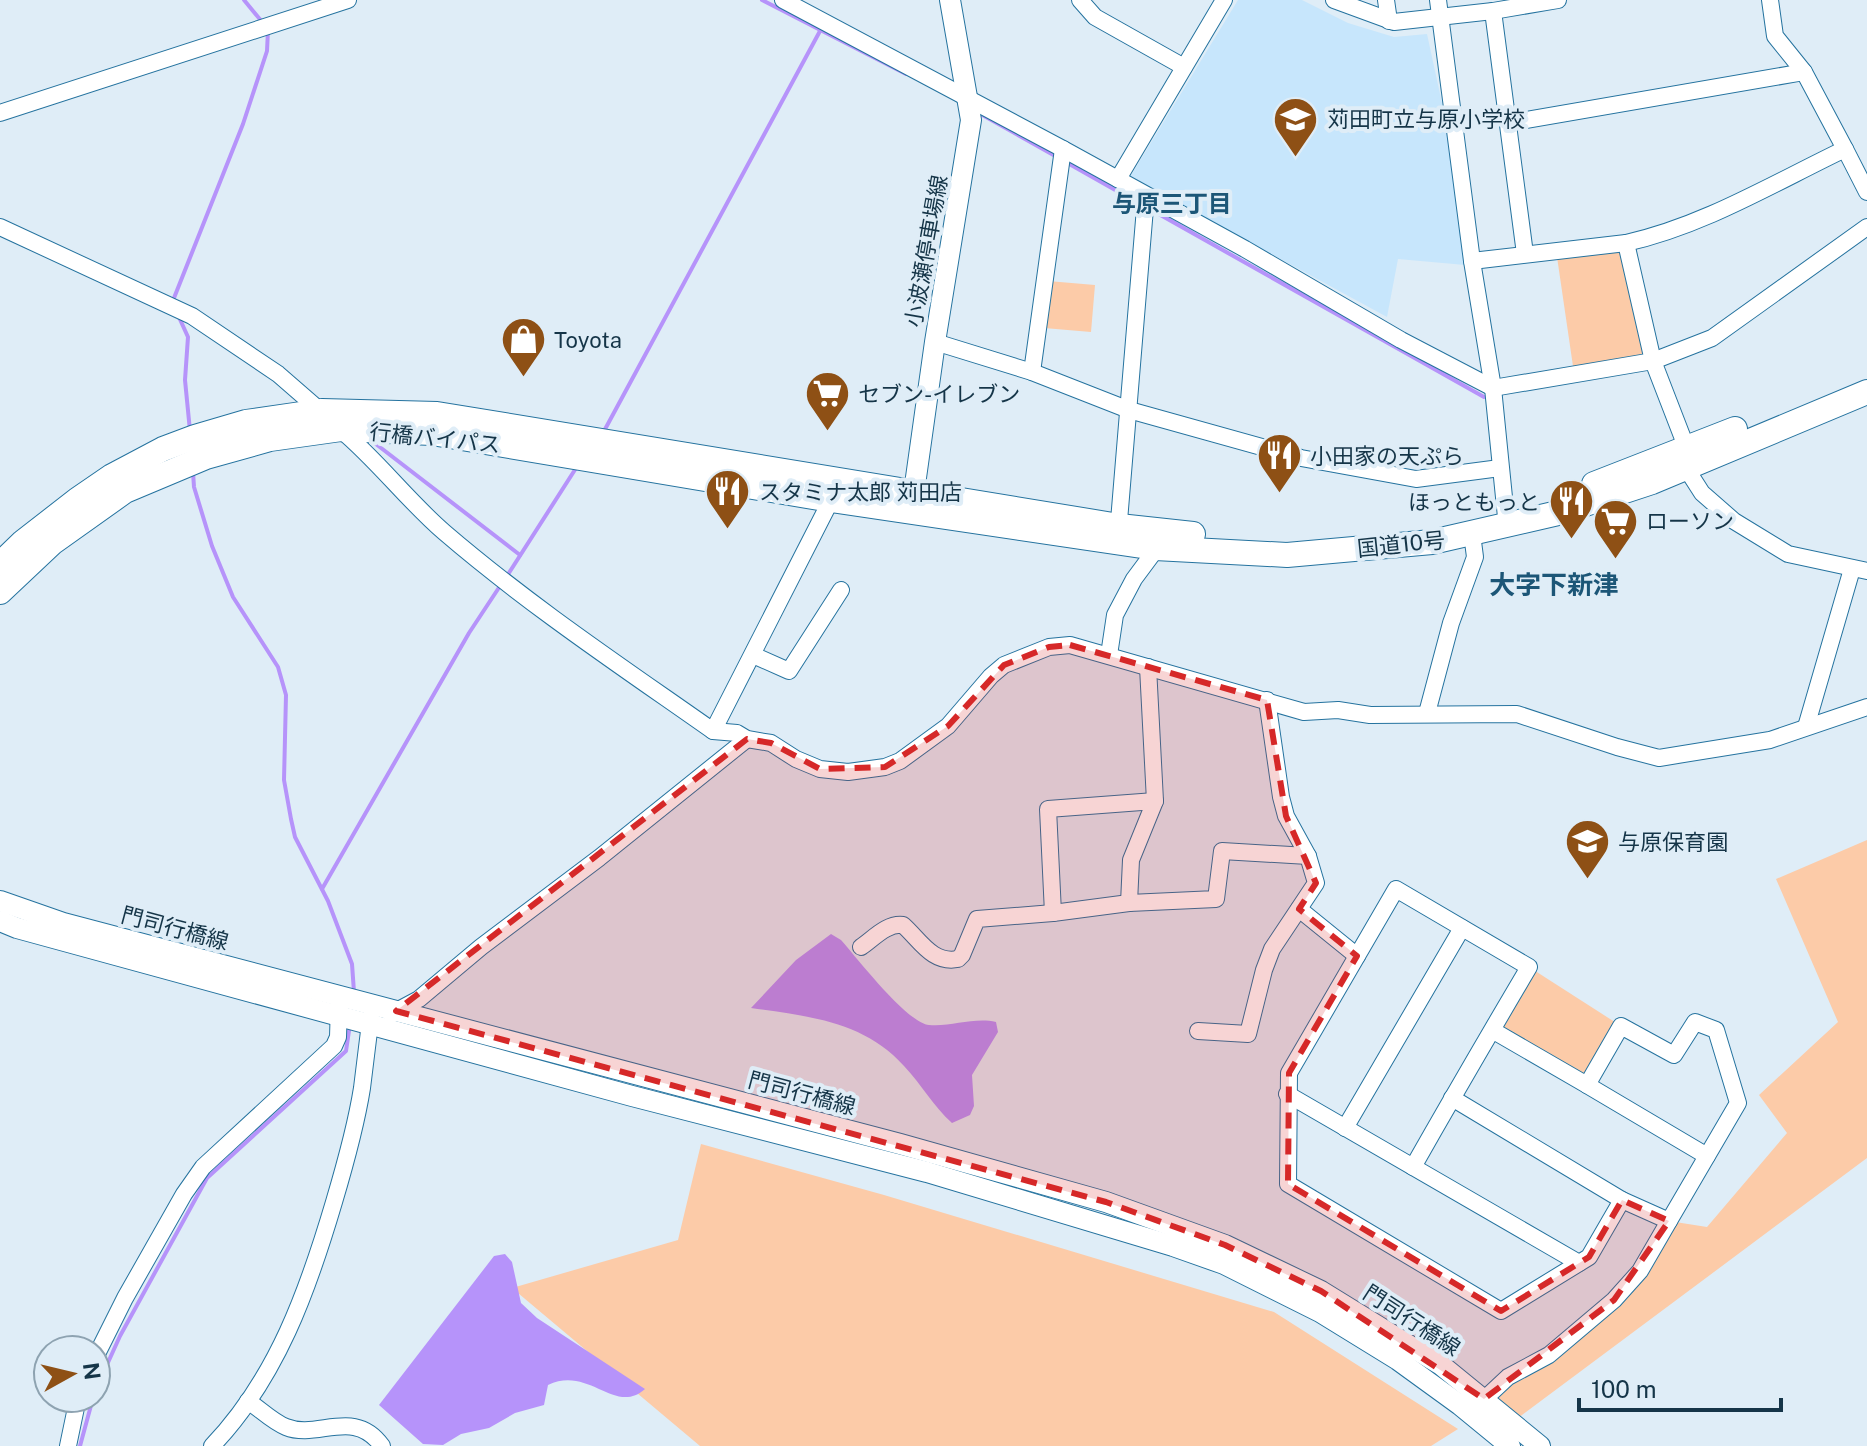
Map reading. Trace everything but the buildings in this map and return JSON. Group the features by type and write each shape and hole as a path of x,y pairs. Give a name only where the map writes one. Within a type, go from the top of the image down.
{"highway":[{"name":"国道10号","path":"913,501 1118,534 1287,555 1432,542 1472,534 1621,475 1687,458 1865,392"},
{"name":"行橋バイパス","path":"0,564 77,500 112,476 163,449 246,422 322,411 437,414 913,501"},
{"name":"行橋バイパス","path":"0,592 52,543 125,491 206,457 244,446 270,439 341,429 432,433 831,500 913,501"},
{"name":"国道10号","path":"1164,540 1385,537 1506,520"}],"main road":[{"name":"小波瀬停車場線","path":"913,501 935,342 970,141 968,97 950,0"},
{"name":"門司行橋線","path":"0,901 371,1016 927,1172 1224,1264 1320,1312 1540,1446"},
{"name":"門司行橋線","path":"0,921 17,928 339,1006"},
{"name":"門司行橋線","path":"371,1016 396,1011 931,1152 1106,1202 1225,1245 1321,1291 1441,1365 1510,1446"}],"street":[{"path":"0,113 348,0"},
{"path":"783,0 968,97 1245,249 1401,340 1493,388 1653,361 1712,338 1867,227"},
{"path":"1080,0 1095,17 1184,67"},
{"path":"1118,179 1224,0"},
{"path":"1334,0 1394,22 1439,8 1493,11 1558,0"},
{"path":"1386,0 1389,21"},
{"path":"1770,0 1775,36 1804,72 1867,192"},
{"path":"1439,8 1472,261 1493,388 1506,520"},
{"path":"1493,11 1525,254"},
{"path":"1509,123 1804,72"},
{"path":"1032,372 1063,149"},
{"path":"1472,261 1626,243 1651,237 1704,217 1845,149"},
{"path":"1118,534 1146,196"},
{"path":"0,227 192,316 278,374 322,411 365,450 421,512 495,574 713,731 737,733 747,739 771,743 796,759 820,769 848,772 885,767 900,761 948,726 1004,665 1049,647 1070,645 1304,712 1517,714 1659,758 1770,740 1867,707"},
{"path":"1626,243 1653,361 1702,493 1734,521 1788,554 1859,570 1806,727"},
{"path":"935,342 1032,372 1129,410 1301,458 1416,479 1500,468"},
{"path":"713,731 831,500"},
{"path":"1427,713 1451,623 1475,557 1472,534"},
{"path":"1109,655 1115,615 1134,579 1164,540"},
{"path":"753,655 789,671 841,590"},
{"path":"1129,903 1131,860 1155,801 1148,667"},
{"path":"1198,1031 1248,1034 1272,949 1316,883 1308,856 1286,816 1267,700"},
{"path":"396,1011 419,999 500,931 599,858 747,739"},
{"path":"1053,913 1048,809 1155,801"},
{"path":"861,947 891,925 898,924 903,925 938,957 951,960 962,955 977,919 1129,903 1216,899 1222,851 1308,856"},
{"path":"1413,1167 1529,967 1396,889 1289,1073 1288,1184 1501,1311 1589,1257 1622,1200"},
{"path":"1299,909 1357,956"},
{"path":"1345,1128 1462,928"},
{"path":"107,1334 184,1194 203,1167 334,1046 338,1037 339,1006"},
{"path":"212,1446 235,1422 278,1354 294,1320 341,1177 361,1092 371,1016"},
{"path":"1477,1406 1508,1377 1549,1355 1614,1300 1640,1271 1738,1103 1716,1030 1695,1022 1674,1055 1621,1026 1587,1085"},
{"path":"1492,1030 1707,1156"},
{"path":"1287,1094 1579,1263"},
{"path":"1452,1098 1622,1200 1669,1221"},
{"path":"248,1401 284,1427 343,1426 366,1430 382,1446"},
{"path":"68,1446 75,1414"}],"highlighted area":[{"path":"1070,645 1267,700 1286,816 1316,883 1299,909 1357,956 1289,1073 1288,1184 1501,1311 1589,1257 1622,1200 1669,1221 1614,1300 1484,1399 1321,1291 1225,1245 1106,1202 396,1011 747,739 771,743 820,769 885,767 948,726 1004,665 1049,647"}],"shaded area":[{"name":"苅田町立与原小学校","path":"1238,0 1302,0 1348,23 1394,37 1427,34 1450,140 1465,265 1398,259 1387,317 1130,177"},
{"path":"1626,243 1653,361 1574,373 1556,250"},
{"path":"1048,281 1095,285 1091,332 1044,328"},
{"path":"1867,840 1867,1158 1510,1424 1484,1399 1614,1300 1669,1221 1707,1227 1787,1133 1759,1095 1838,1022 1776,879"},
{"path":"831,934 841,940 896,1002 920,1022 937,1025 996,1022 998,1032 972,1075 974,1106 970,1115 952,1123 888,1051 853,1030 813,1018 751,1008 796,960"},
{"path":"1529,967 1621,1026 1587,1085 1492,1030"},
{"path":"701,1144 884,1195 1274,1312 1458,1429 1431,1446 700,1446 512,1288 678,1240"},
{"path":"505,1254 512,1262 521,1303 537,1318 645,1389 634,1396 623,1397 576,1381 563,1381 548,1385 544,1405 515,1413 489,1428 461,1434 443,1445 423,1444 379,1405 494,1256"}],"waterway":[{"path":"244,0 263,23"},
{"path":"762,0 906,74"},
{"path":"172,303 243,124 267,51 268,30"},
{"path":"603,433 820,31"},
{"path":"977,112 1057,157"},
{"path":"1064,161 1140,204"},
{"path":"1148,208 1484,397"},
{"path":"178,315 188,337 185,380 190,431"},
{"path":"372,441 520,555"},
{"path":"507,576 578,465"},
{"path":"193,472 194,487 212,546 233,597 278,667 286,695 284,780 295,837 328,901 352,964 354,992"},
{"path":"322,889 469,633 502,583"},
{"path":"112,1354 207,1178 346,1051 350,1024"},
{"path":"80,1446 89,1414"}],"place":[{"name":"苅田町立与原小学校","path":"1296,158"},
{"name":"Toyota","path":"523,379"},
{"name":"セブン-イレブン","path":"827,433"},
{"name":"小田家の天ぷら","path":"1279,495"},
{"name":"スタミナ太郎 苅田店","path":"728,531"},
{"name":"ほっともっと","path":"1571,541"},
{"name":"ローソン","path":"1615,560"},
{"name":"与原保育園","path":"1587,881"}],"district":[{"name":"与原三丁目","path":"1172,204"},
{"name":"大字下新津","path":"1554,585"}]}
